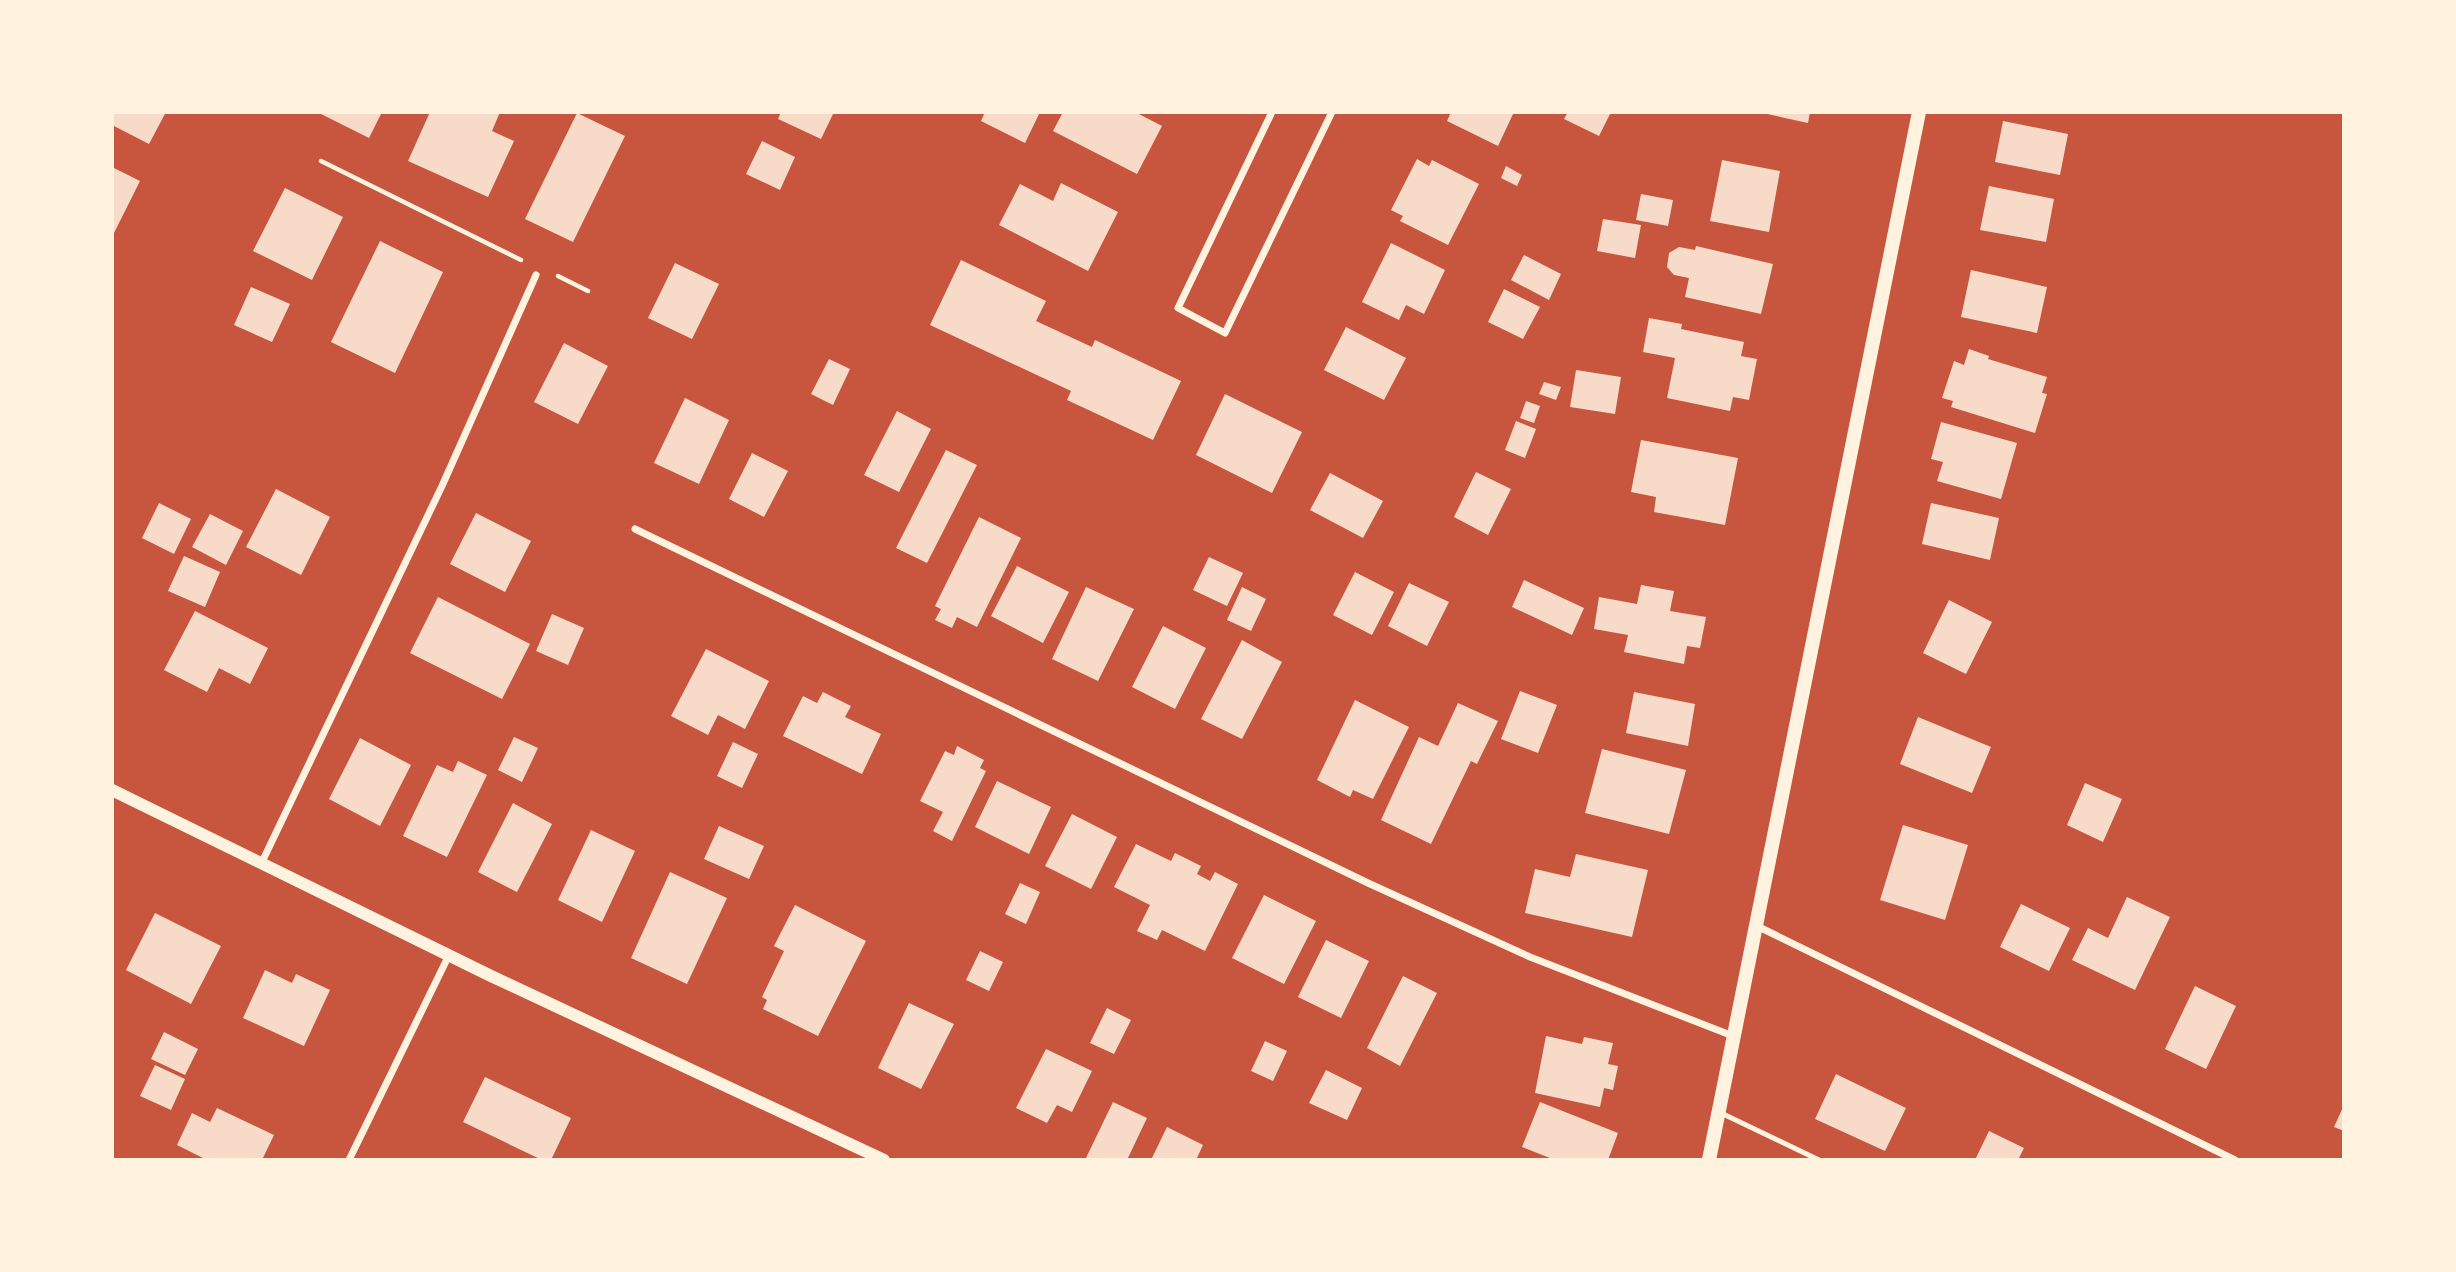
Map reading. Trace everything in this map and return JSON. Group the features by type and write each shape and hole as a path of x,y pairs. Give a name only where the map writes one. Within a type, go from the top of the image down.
{"main road":[{"path":"1709,1160 1919,112"}],"street":[{"path":"1272,112 1178,308 1225,333 1332,112"},
{"path":"262,862 442,486 536,275"},
{"path":"635,529 1368,883 1531,957 1734,1036"},
{"path":"112,790 449,955 884,1160"},
{"path":"1758,926 2235,1160"},
{"path":"349,1160 449,955"}],"lane":[{"path":"1719,1112 1819,1160"}],"path":[{"path":"321,161 527,262"},
{"path":"550,273 588,290"}],"building":[{"path":"112,112 166,112 149,144 112,125"},
{"path":"317,112 382,112 369,138"},
{"path":"430,112 500,112 492,131 514,141 488,197 408,161"},
{"path":"781,112 834,112 821,139 778,119"},
{"path":"985,112 1040,112 1025,143 981,121"},
{"path":"1063,112 1135,112 1162,126 1137,174 1053,131"},
{"path":"1451,112 1514,112 1498,146 1447,121"},
{"path":"1568,112 1611,112 1599,136 1564,119"},
{"path":"1758,112 1810,112 1808,123"},
{"path":"577,113 625,136 573,242 525,219"},
{"path":"2003,121 2068,134 2060,175 1995,162"},
{"path":"762,141 795,157 780,190 746,174"},
{"path":"1417,159 1429,166 1432,160 1479,184 1448,245 1400,221 1403,216 1391,210"},
{"path":"1722,160 1780,171 1769,232 1710,221"},
{"path":"1506,166 1522,175 1517,186 1501,178"},
{"path":"112,167 140,181 112,237"},
{"path":"1061,183 1118,212 1088,271 999,225 1020,184 1053,201"},
{"path":"1989,186 2054,199 2046,242 1980,230"},
{"path":"285,188 343,217 312,280 253,251"},
{"path":"1641,194 1673,200 1668,226 1636,220"},
{"path":"1603,219 1641,225 1635,258 1597,251"},
{"path":"380,241 443,272 395,373 331,342"},
{"path":"1391,243 1445,270 1424,314 1406,305 1399,320 1362,302"},
{"path":"1696,246 1773,264 1761,314 1685,297 1689,278 1674,275 1667,267 1669,253 1679,247 1695,250"},
{"path":"1524,255 1561,274 1549,300 1511,280"},
{"path":"961,260 1046,301 1036,321 1092,347 1095,340 1181,381 1153,440 1067,400 1071,391 930,325"},
{"path":"675,263 719,284 692,339 648,318"},
{"path":"1971,270 2047,287 2037,333 1961,317"},
{"path":"251,287 290,304 272,342 234,325"},
{"path":"1504,289 1540,307 1523,339 1488,322"},
{"path":"1649,318 1682,324 1681,329 1744,342 1741,356 1757,359 1749,400 1733,397 1730,411 1667,398 1675,358 1643,352"},
{"path":"1346,327 1406,358 1384,400 1324,370"},
{"path":"564,343 608,366 578,424 534,402"},
{"path":"1969,349 1989,356 1988,359 2047,377 2042,393 2047,394 2035,433 1951,407 1953,401 1942,398 1954,361 1964,365"},
{"path":"829,359 850,369 833,405 811,394"},
{"path":"1576,370 1621,377 1615,414 1570,407"},
{"path":"1544,382 1561,387 1556,400 1539,394"},
{"path":"1225,394 1302,432 1272,493 1196,455"},
{"path":"685,398 729,420 699,484 654,463"},
{"path":"1526,401 1540,406 1534,423 1520,418"},
{"path":"897,411 931,429 899,492 864,475"},
{"path":"1516,421 1536,429 1525,458 1505,450"},
{"path":"1941,422 2017,443 2001,499 1937,481 1943,462 1931,459"},
{"path":"1641,440 1738,458 1725,525 1654,512 1656,497 1631,492"},
{"path":"946,450 977,465 927,563 896,548"},
{"path":"752,453 788,471 764,517 729,499"},
{"path":"1476,472 1511,489 1488,535 1454,517"},
{"path":"1330,473 1383,501 1363,538 1310,510"},
{"path":"276,489 330,517 301,575 246,547"},
{"path":"159,503 191,519 174,554 142,538"},
{"path":"1931,503 1999,518 1990,560 1922,544"},
{"path":"476,513 531,541 505,592 450,564"},
{"path":"210,514 243,531 226,565 192,547"},
{"path":"979,517 1021,538 977,627 957,617 952,628 935,620 941,609 935,606"},
{"path":"184,556 220,572 205,607 168,591"},
{"path":"1209,557 1243,573 1227,606 1193,590"},
{"path":"1017,566 1069,592 1043,643 991,616"},
{"path":"1355,572 1394,592 1372,635 1333,615"},
{"path":"1524,580 1584,608 1572,635 1512,607"},
{"path":"1409,583 1449,602 1427,646 1388,626"},
{"path":"1641,585 1674,591 1670,611 1706,617 1700,648 1687,646 1684,664 1624,652 1628,635 1594,629 1599,597 1637,604"},
{"path":"1086,587 1134,609 1098,681 1052,659"},
{"path":"1242,587 1266,599 1251,631 1227,620"},
{"path":"438,597 530,644 502,699 410,653"},
{"path":"1949,600 1992,622 1966,674 1923,653"},
{"path":"195,611 268,648 250,684 219,668 207,692 164,670"},
{"path":"552,614 584,628 568,665 536,651"},
{"path":"1163,626 1206,648 1175,709 1132,687"},
{"path":"1242,640 1282,662 1242,739 1201,719"},
{"path":"706,649 769,681 745,729 718,715 708,735 671,716"},
{"path":"1520,691 1557,705 1538,753 1501,739"},
{"path":"823,692 851,706 845,717 881,734 862,774 783,736 803,696 817,703"},
{"path":"1634,692 1695,704 1688,746 1626,733"},
{"path":"1355,700 1409,727 1373,799 1353,790 1350,797 1317,780"},
{"path":"1458,703 1498,721 1477,764 1471,761 1431,844 1381,820 1419,737 1438,746"},
{"path":"1918,717 1991,747 1972,793 1900,764"},
{"path":"514,737 538,748 522,782 498,770"},
{"path":"360,738 411,765 380,826 329,799"},
{"path":"733,742 758,754 742,788 717,776"},
{"path":"957,746 984,760 980,768 986,771 952,841 933,831 943,812 920,801 945,751 954,755"},
{"path":"1602,749 1686,770 1669,834 1585,813"},
{"path":"458,761 487,775 447,857 403,836 437,765 453,772"},
{"path":"997,781 1051,807 1029,854 975,827"},
{"path":"2085,783 2122,799 2103,842 2067,825"},
{"path":"513,803 552,824 517,892 478,872"},
{"path":"1072,814 1117,837 1091,889 1045,866"},
{"path":"1903,825 1968,845 1945,920 1880,900"},
{"path":"719,826 764,846 749,879 704,859"},
{"path":"591,830 635,851 602,922 558,900"},
{"path":"1136,844 1171,861 1175,853 1201,866 1197,874 1210,881 1215,872 1238,884 1205,951 1162,930 1157,940 1137,931 1150,905 1114,887"},
{"path":"1576,854 1648,870 1632,937 1525,913 1535,869 1570,877"},
{"path":"670,872 727,898 687,984 631,958"},
{"path":"1020,883 1040,892 1026,924 1005,914"},
{"path":"1264,895 1316,921 1284,984 1232,958"},
{"path":"2127,897 2170,917 2135,990 2072,960 2088,928 2108,938"},
{"path":"2021,904 2070,928 2049,971 2000,947"},
{"path":"795,905 866,941 818,1036 763,1009 767,1000 762,997 784,951 774,946"},
{"path":"155,913 221,946 191,1004 126,970"},
{"path":"1326,940 1369,961 1341,1018 1298,997"},
{"path":"980,951 1003,962 989,991 966,980"},
{"path":"265,970 292,983 296,974 330,990 304,1046 243,1018"},
{"path":"1403,976 1437,993 1400,1066 1367,1048"},
{"path":"2195,986 2236,1006 2206,1069 2165,1049"},
{"path":"909,1003 954,1024 921,1089 878,1068"},
{"path":"1107,1008 1131,1020 1114,1054 1090,1043"},
{"path":"164,1032 198,1049 185,1075 151,1059"},
{"path":"1546,1036 1582,1044 1584,1037 1613,1043 1608,1064 1618,1066 1613,1090 1604,1088 1600,1107 1535,1093"},
{"path":"1265,1041 1287,1051 1273,1081 1251,1071"},
{"path":"1046,1049 1092,1071 1072,1112 1057,1105 1047,1123 1016,1108"},
{"path":"155,1065 185,1079 171,1110 140,1096"},
{"path":"1326,1070 1362,1088 1347,1120 1309,1103"},
{"path":"1836,1074 1906,1108 1885,1151 1815,1119"},
{"path":"485,1077 571,1118 551,1160 542,1160 463,1122"},
{"path":"1113,1102 1147,1118 1127,1160 1085,1160"},
{"path":"1540,1102 1618,1133 1608,1160 1555,1160 1522,1147"},
{"path":"2344,1105 2344,1131 2334,1127"},
{"path":"217,1108 274,1135 262,1160 207,1160 177,1145 192,1113 210,1122"},
{"path":"1167,1127 1203,1145 1196,1160 1151,1160"},
{"path":"1989,1131 2024,1148 2018,1160 1975,1160"}]}
